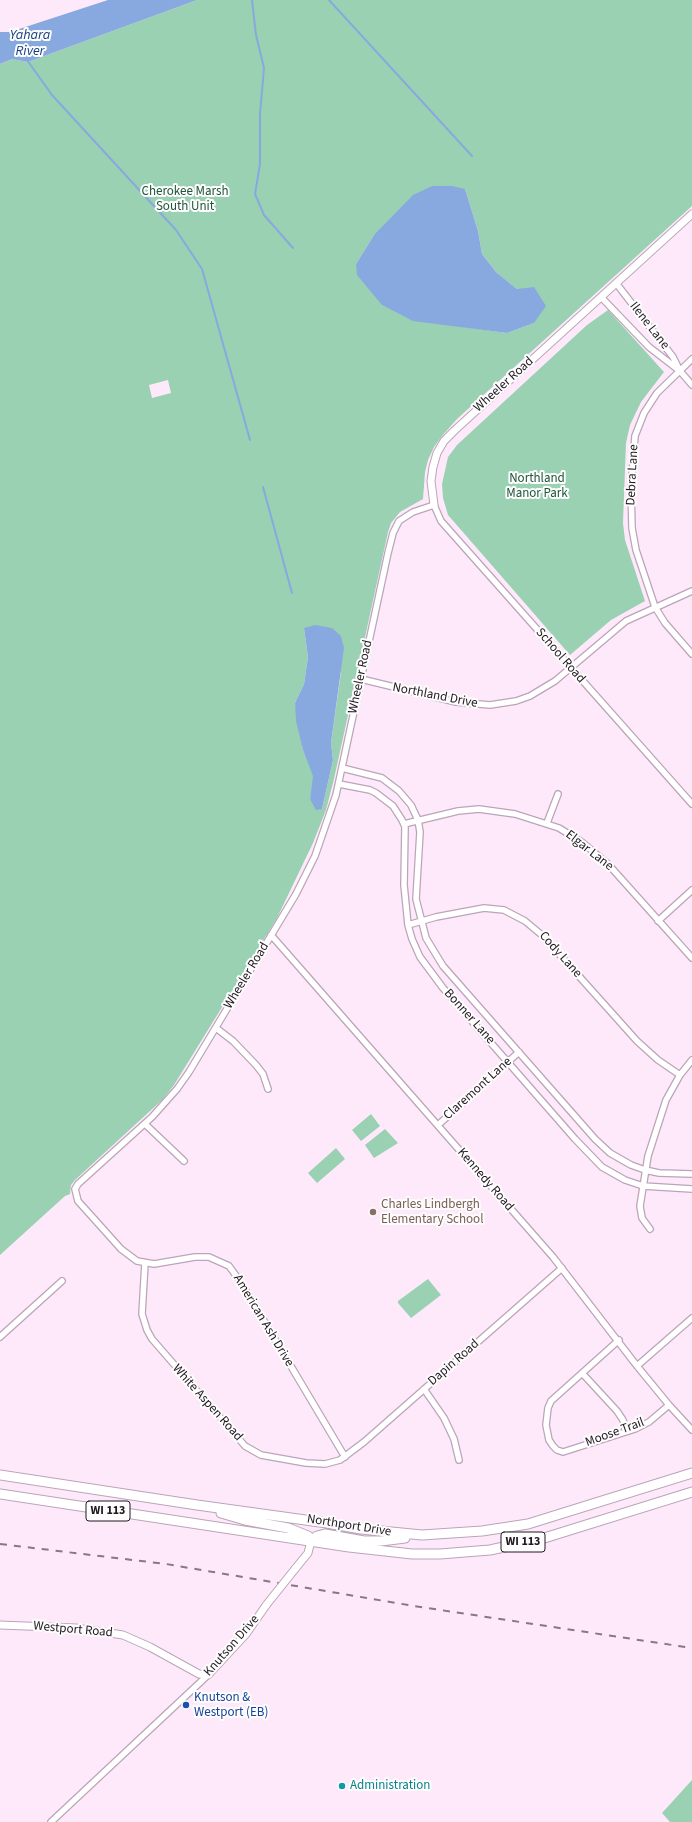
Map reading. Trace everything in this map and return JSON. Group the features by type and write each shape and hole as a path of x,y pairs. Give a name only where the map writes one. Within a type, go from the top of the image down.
{"main road":[{"name":"Northport Drive","path":"0,1475 197,1505 327,1522 361,1529 422,1535 482,1531 528,1524 692,1473"},
{"name":"Northport Drive","path":"0,1494 311,1541 412,1554 440,1554 490,1550 541,1539 692,1492"},
{"path":"197,1505 245,1520 288,1528 308,1536 311,1541 317,1536 325,1534 364,1541 381,1541 422,1535"}],"street":[{"name":"Wheeler Road","path":"75,1192 78,1184 145,1124 177,1089 216,1028 271,935 315,856 332,808 342,768 388,553 396,527 408,514 434,505 431,481 433,467 444,441 692,214"},
{"name":"Ilene Lane","path":"616,283 672,357 680,371 692,385"},
{"name":"Ilene Lane","path":"601,297 649,347 680,371"},
{"name":"Debra Lane","path":"692,359 665,384 648,406 634,444 631,488 632,528 636,550 655,607 665,623 692,654"},
{"name":"School Road","path":"434,505 441,521 692,804"},
{"name":"Northland Drive","path":"361,679 456,702 490,705 511,702 530,696 555,681 626,621 692,591"},
{"name":"Bonner Lane","path":"342,768 367,773 382,778 393,785 411,805 418,820 420,832 416,899 426,938 443,966 595,1139 619,1160 645,1170 659,1173 692,1174"},
{"path":"338,784 370,790 393,806 404,824"},
{"path":"547,823 558,794"},
{"name":"Elgar Lane","path":"404,824 458,811 479,809 514,814 547,823 559,828 598,855 617,874 692,958"},
{"name":"Bonner Lane","path":"404,824 404,885 408,925 412,939 427,968 575,1139 602,1167 625,1180 643,1186 692,1189"},
{"path":"658,921 692,890"},
{"name":"Cody Lane","path":"408,925 475,908 504,910 525,921 543,936 637,1041 658,1060 680,1075"},
{"name":"Kennedy Road","path":"271,935 562,1268 669,1405 692,1430"},
{"path":"216,1028 233,1041 256,1065 263,1074 268,1089"},
{"name":"Claremont Lane","path":"438,1126 519,1052"},
{"path":"650,1229 640,1215 640,1201 648,1156 666,1100 680,1075 692,1060"},
{"path":"145,1124 184,1161"},
{"name":"American Ash Drive","path":"75,1192 78,1201 121,1249 137,1261 154,1264 195,1257 209,1257 229,1266 242,1284 345,1457"},
{"name":"White Aspen Road","path":"145,1263 142,1314 149,1334 167,1358 245,1446 261,1455 306,1463 330,1463 345,1457"},
{"name":"Dapin Road","path":"345,1457 562,1268"},
{"path":"0,1337 62,1281"},
{"path":"638,1366 692,1318"},
{"path":"619,1340 582,1373 617,1411 626,1431"},
{"name":"Moose Trail","path":"582,1373 557,1396 548,1408 546,1425 549,1440 557,1450 563,1452 649,1422 669,1405"},
{"path":"424,1389 444,1418 454,1439 459,1460"},
{"name":"Knutson Drive","path":"51,1822 208,1675 246,1634 267,1604 308,1553 311,1541"},
{"name":"Westport Road","path":"0,1625 76,1628 122,1635 150,1647 199,1674 208,1675"}],"green space":[{"name":"Cherokee Marsh South Unit","path":"197,0 692,0 692,206 457,419 434,447 428,460 425,472 423,499 400,512 391,523 388,532 326,810 313,843 277,918 174,1085 162,1100 75,1180 71,1185 70,1194 65,1196 0,1255 0,64 12,59 28,62","holes":["465,189 478,231 482,254 496,272 517,289 534,323 507,333 464,327 356,264 374,235","168,380 171,393 152,398 149,385","304,628 341,672 331,743 333,760 322,809 310,799 314,776 303,750 295,703 304,684 308,657"]},
{"name":"Northland Manor Park","path":"608,310 664,372 641,402 630,425 626,443 623,523 625,540 645,601 611,620 570,655 448,515 443,498 442,484 448,457 457,445 587,325"},
{"path":"371,1114 380,1126 361,1141 352,1130"},
{"path":"385,1129 398,1143 374,1158 365,1145"},
{"path":"336,1148 345,1159 317,1183 308,1173"},
{"path":"428,1279 441,1295 411,1318 398,1303 398,1301"},
{"path":"692,1780 692,1822 670,1822 662,1813"}],"water":[{"name":"Yahara River","path":"108,0 197,0 28,62 12,59 0,64 0,32 10,32"},
{"path":"432,186 452,186 465,189 478,231 482,254 496,272 517,289 534,287 546,306 534,323 507,333 413,321 382,305 357,275 356,264 374,235 413,195"},
{"path":"315,625 332,628 341,636 344,648 331,743 333,760 322,809 316,810 310,799 313,776 303,750 296,721 295,703 304,684 308,657 304,628"}],"waterway":[{"path":"252,0 256,35 264,68 260,114 260,164 255,194 264,215 293,248"},
{"path":"329,0 472,156"},
{"path":"27,60 52,95 176,230 202,269 250,440"},
{"path":"263,487 292,593"}],"railway":[{"path":"0,1544 166,1564 414,1606 692,1648"}],"place":[{"name":"Charles Lindbergh Elementary School","path":"373,1212"},
{"name":"Knutson & Westport (EB)","path":"186,1705"},
{"name":"Administration","path":"342,1786"}]}
